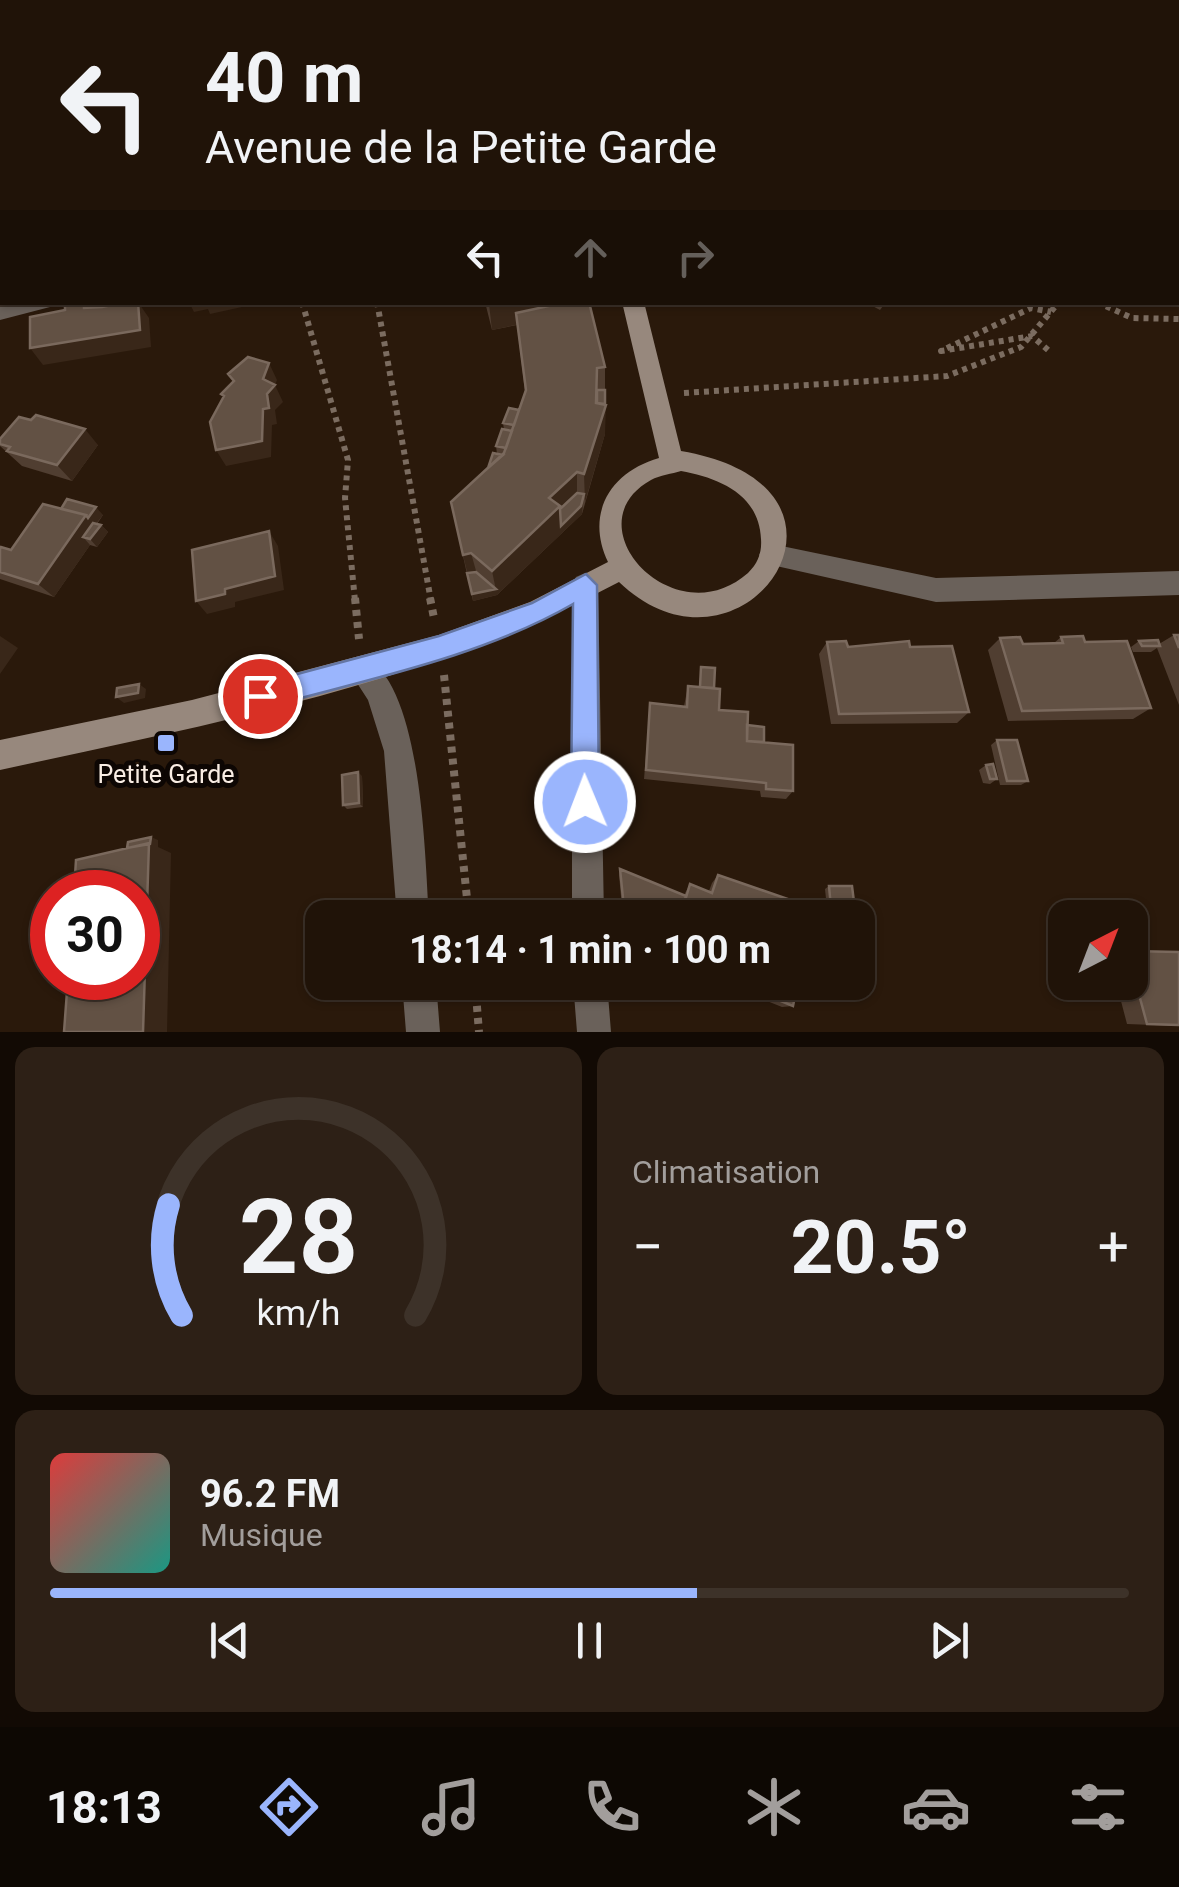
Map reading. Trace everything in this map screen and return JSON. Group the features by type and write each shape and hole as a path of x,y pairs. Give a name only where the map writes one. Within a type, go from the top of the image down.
{"street":[{"path":"0,312 29,305"},
{"path":"634,305 672,462"},
{"path":"672,462 711,464 752,488 772,519 772,555 765,571 744,592 706,604 684,604 652,594 622,568 608,532 613,505 636,477 672,462"},
{"path":"772,555 936,590 1179,583"},
{"path":"0,754 192,714 439,648 540,611 622,568"},
{"path":"586,585 588,900"},
{"path":"362,669 380,692 398,754 411,900"},
{"path":"420,1000 423,1032"},
{"path":"591,1000 594,1032"}],"path":[{"path":"303,305 348,460 344,498 362,669"},
{"path":"378,305 449,704 467,900"},
{"path":"673,395 948,376 1021,348 1057,305"},
{"path":"1104,305 1132,318 1179,319"},
{"path":"1032,336 944,354 941,351 1031,308 1051,312"},
{"path":"1032,336 1048,350"},
{"path":"477,1000 480,1032"}],"building":[{"path":"71,305 138,305 140,330 30,348 30,317 65,310 65,306"},
{"path":"553,305 590,305 605,367 597,368 596,403 606,405 584,474 577,472 549,498 560,506 492,571 471,553 463,555 451,502 504,453 526,390 516,313"},
{"path":"248,357 269,363 263,379 275,385 267,394 269,408 263,409 262,441 216,450 210,422 224,396 221,394 234,381 228,374"},
{"path":"597,390 605,390 605,404 597,403"},
{"path":"509,408 519,410 514,425 503,423"},
{"path":"36,415 85,429 57,465 7,451 10,447 0,444 19,417 31,420"},
{"path":"502,429 512,431 506,448 496,446"},
{"path":"493,453 503,455 488,468"},
{"path":"577,493 584,494 581,506 561,526 560,509"},
{"path":"67,499 96,507 88,518 61,509"},
{"path":"43,504 86,515 38,584 0,572 1,547 11,550"},
{"path":"93,523 101,525 90,539 83,537"},
{"path":"269,531 275,576 196,601 192,550"},
{"path":"476,572 496,589 472,594 467,573"},
{"path":"1083,636 1085,642 1127,641 1151,708 1022,711 1000,638 1020,637 1023,644 1063,643 1061,637"},
{"path":"1158,640 1160,646 1142,646 1139,641"},
{"path":"846,641 848,647 909,641 910,647 952,646 969,712 839,714 827,642"},
{"path":"701,667 715,668 714,688 700,687"},
{"path":"139,684 138,693 116,697 117,688"},
{"path":"688,686 720,689 719,710 748,712 747,741 793,745 793,791 766,789 766,783 646,770 650,703 687,707"},
{"path":"747,725 764,727 764,742 747,741"},
{"path":"997,740 1017,740 1028,781 1007,781"},
{"path":"993,764 997,779 990,779 986,765"},
{"path":"358,772 359,803 343,805 342,775"},
{"path":"151,837 150,844 127,848 128,842"},
{"path":"149,843 148,870 75,870 76,860"},
{"path":"620,869 686,896 685,900 623,900"},
{"path":"718,875 791,900 685,900 690,884 712,893"},
{"path":"829,886 852,886 854,900 830,900"},
{"path":"1148,951 1179,952 1179,1025 1147,1024 1141,1000 1148,1000"},
{"path":"66,1000 144,1000 143,1032 64,1032"}],"place":[{"name":"Petite Garde","path":"166,743"}],"route":[{"path":"260,696 439,648 540,611 586,585 585,802"}]}
